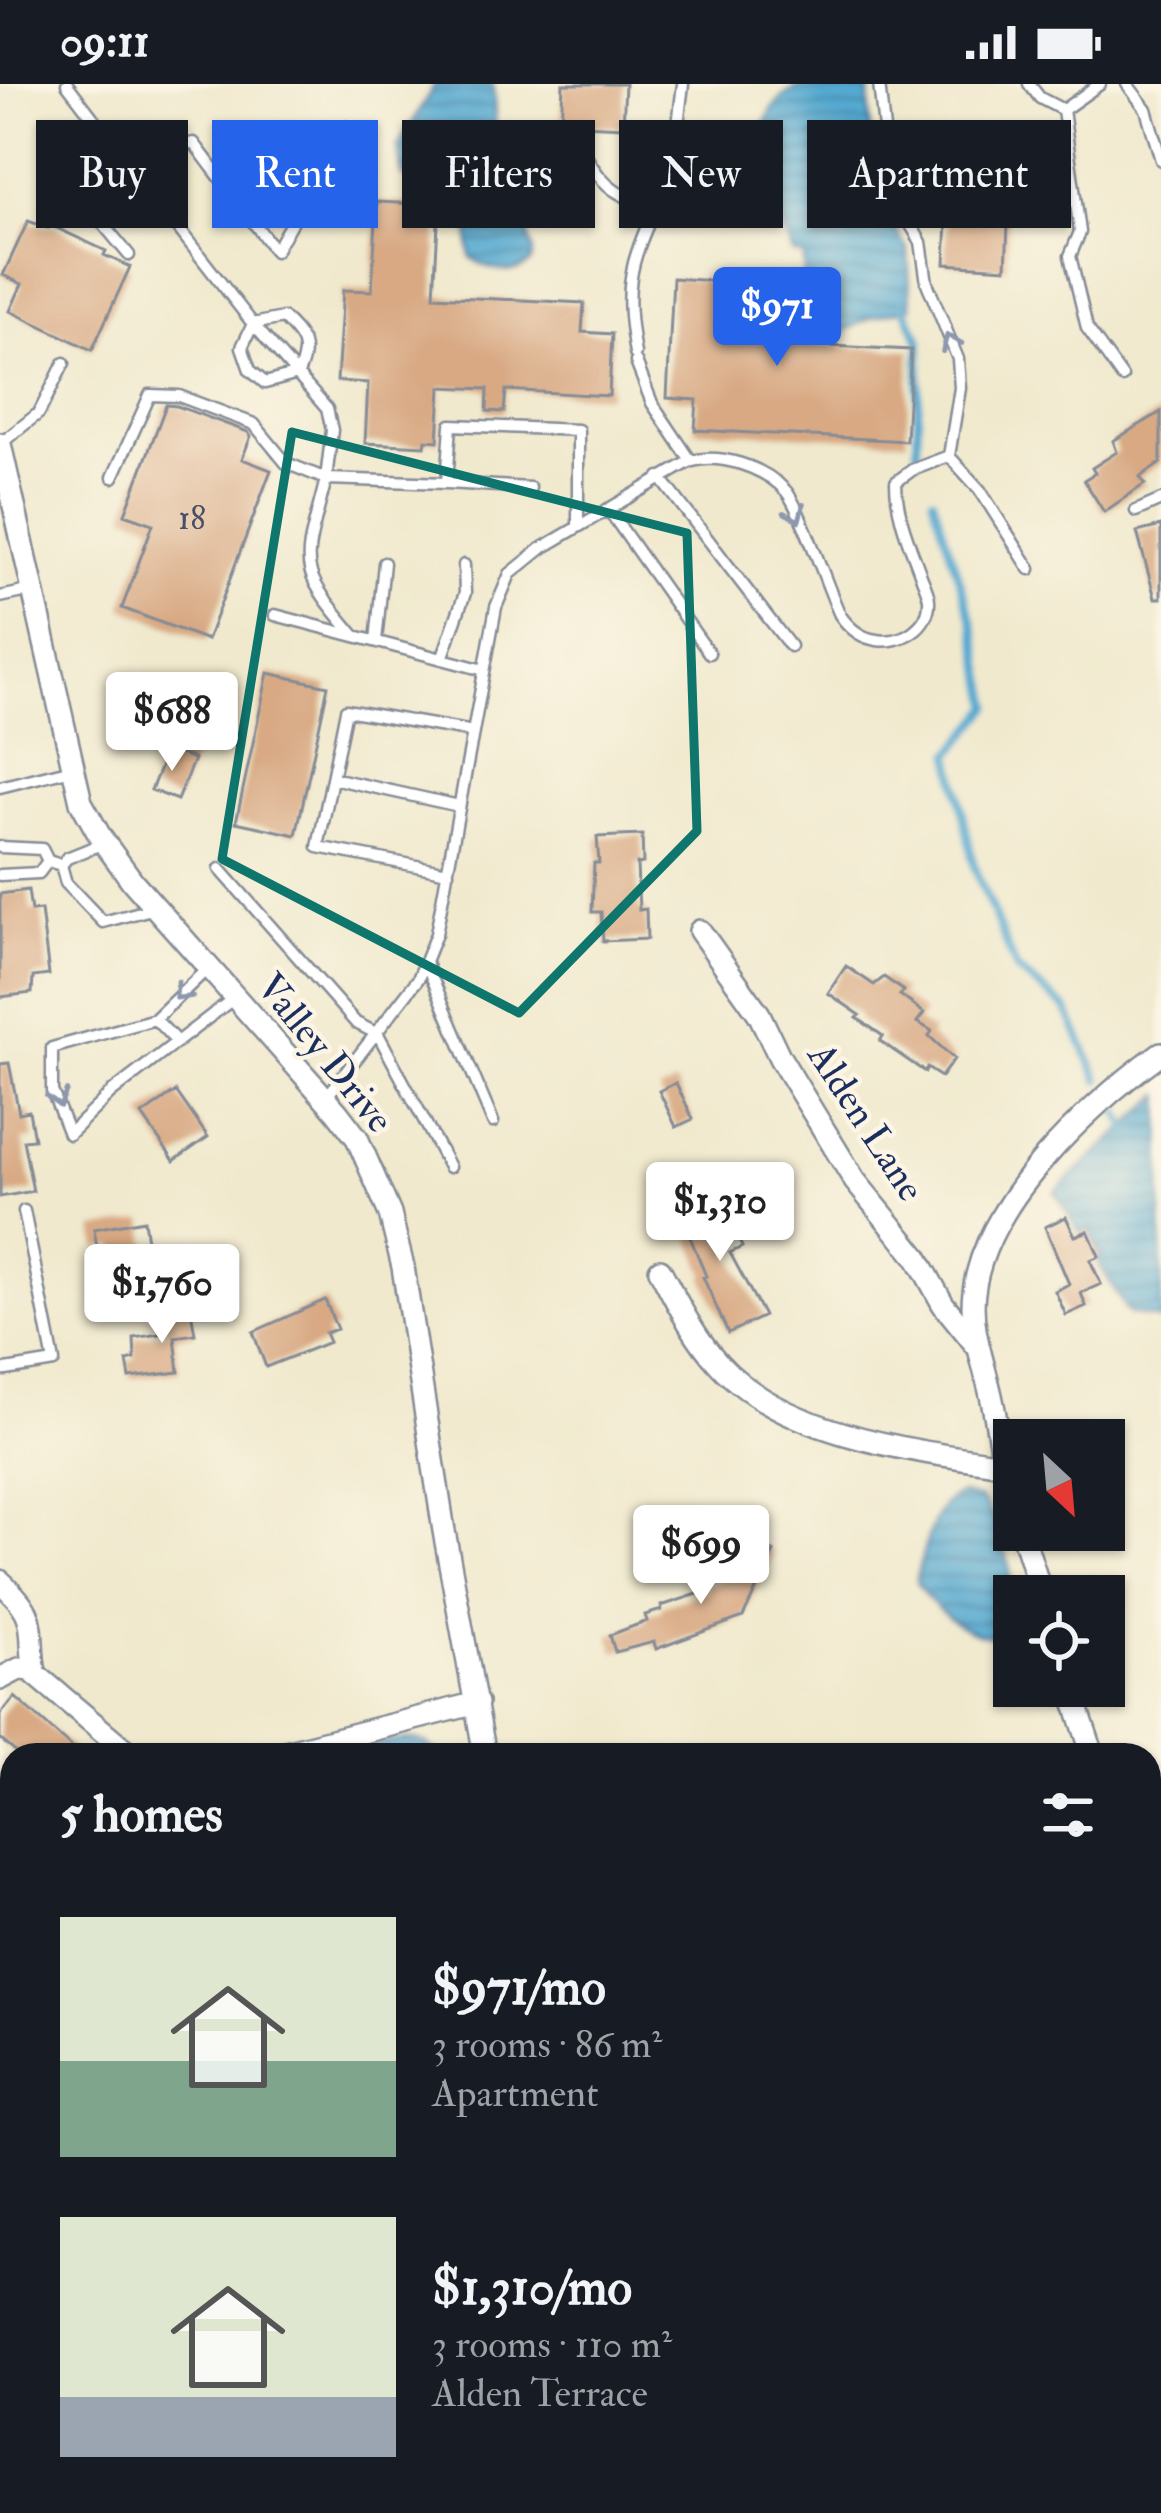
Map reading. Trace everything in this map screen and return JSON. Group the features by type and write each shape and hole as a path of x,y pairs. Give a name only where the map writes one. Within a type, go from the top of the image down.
{"street":[{"name":"Valley Drive","path":"0,444 82,802 104,843 155,908 356,1138 395,1232 483,1743"},
{"name":"Alden Lane","path":"700,932 759,1014 780,1058 855,1181 917,1257 943,1304 978,1347"},
{"path":"993,1419 973,1296 996,1222 1017,1191 1075,1128 1161,1053"},
{"path":"660,1270 719,1365 780,1411 831,1430 993,1462"},
{"path":"0,1582 23,1603 34,1624 34,1670"},
{"path":"0,1679 19,1669 34,1670 117,1743"},
{"path":"322,1743 477,1703"},
{"path":"1077,1707 1089,1743"}],"lane":[{"path":"67,84 95,120"},
{"path":"679,120 683,84"},
{"path":"879,84 891,192 921,242 927,283 958,359 960,388 949,456"},
{"path":"1029,84 1040,98 1063,110"},
{"path":"1063,110 1100,84"},
{"path":"1127,84 1147,109 1161,160"},
{"path":"1063,110 1080,232 1070,256 1087,328 1122,377"},
{"path":"188,143 194,142 212,166"},
{"path":"595,170 605,187 619,195"},
{"path":"106,228 129,255"},
{"path":"178,228 327,409 332,430 326,479 306,563 313,586 355,636"},
{"path":"258,228 275,251 288,228"},
{"path":"646,228 631,263 627,304 636,358 652,403 697,460"},
{"path":"253,324 283,318 304,337 307,354 298,374"},
{"path":"253,324 242,347 250,370 265,383 298,374"},
{"path":"0,444 39,412 64,363"},
{"path":"113,477 150,395 179,396 254,424 286,464 326,479 530,488"},
{"path":"447,483 452,425 578,430 578,526"},
{"path":"325,1099 418,979 436,934 496,607 510,574 578,526 697,460 759,471 788,493 839,615 870,639 889,642 918,628 929,599 896,504 896,482 912,470 949,456"},
{"path":"949,456 980,490 1030,569"},
{"path":"660,477 790,646"},
{"path":"1136,511 1161,500"},
{"path":"608,509 709,653"},
{"path":"376,641 385,562"},
{"path":"442,658 465,593 464,565"},
{"path":"0,597 36,589"},
{"path":"275,615 484,670"},
{"path":"448,872 318,847 346,710 473,732"},
{"path":"0,787 71,770"},
{"path":"332,778 459,806"},
{"path":"61,865 104,843"},
{"path":"0,847 42,849 48,861 61,865"},
{"path":"0,875 39,873 48,861"},
{"path":"61,865 66,883 103,922 155,908"},
{"path":"220,869 356,1023 378,1034 449,1167"},
{"path":"425,961 494,1122"},
{"path":"208,968 155,1019 52,1048 52,1091 69,1134 112,1092 234,998"},
{"path":"155,1019 177,1042"},
{"path":"0,1371 54,1362 24,1211"}],"highlighted area":[{"path":"292,432 687,533 697,831 519,1013 222,859"}],"water":[{"path":"435,84 493,84 495,120 414,120"},
{"path":"803,84 869,84 870,120 807,120 807,228 894,228 908,250 911,307 872,317 838,334 801,339 804,256 793,253 783,227 783,120 766,120 780,99"},
{"path":"470,228 526,228 533,251 531,262 516,270 485,266 471,257"},
{"path":"1161,1095 1160,1320 1128,1313 1097,1260 1101,1257 1090,1229 1080,1233 1055,1192"},
{"path":"961,1494 981,1499 993,1518 993,1551 1005,1551 1010,1575 993,1575 993,1636 960,1625 917,1584 931,1530 951,1499"},
{"path":"412,1739 426,1743 384,1743"}],"building":[{"path":"563,84 625,84 619,127 595,126 595,120 561,120"},
{"path":"378,202 402,203 402,228 438,228 434,296 584,303 582,332 612,334 609,396 506,390 504,412 487,411 488,389 441,387 438,441 426,440 425,446 365,443 368,383 337,381 343,290 372,291"},
{"path":"28,221 36,228 56,228 130,267 92,350 10,311 22,284 3,275"},
{"path":"947,228 1008,228 1006,268 945,264"},
{"path":"673,278 794,287 791,344 911,350 906,441 695,430 697,400 667,398"},
{"path":"166,405 248,432 251,436 242,459 271,470 207,640 122,608 153,524 125,514"},
{"path":"1161,412 1161,463 1140,477 1145,484 1104,512 1084,480 1095,473 1092,468 1117,452 1113,441"},
{"path":"1161,526 1161,598 1155,598 1137,532"},
{"path":"268,673 328,686 296,835 236,822"},
{"path":"168,749 194,759 177,800 151,790"},
{"path":"642,835 643,863 637,864 639,910 646,909 647,939 603,941 601,912 592,912 594,863 599,863 597,837"},
{"path":"28,890 31,911 41,910 49,975 33,977 32,993 0,997 0,894"},
{"path":"846,966 874,985 884,977 924,1013 917,1022 932,1031 929,1036 954,1059 941,1077 927,1068 925,1072 880,1041 883,1036 828,993"},
{"path":"9,1063 19,1113 29,1111 34,1139 23,1140 33,1191 0,1197 0,1064"},
{"path":"676,1083 693,1119 676,1127 659,1091"},
{"path":"176,1091 208,1137 174,1161 142,1115"},
{"path":"696,1196 705,1216 725,1208 742,1247 730,1253 764,1316 728,1333 677,1205"},
{"path":"1066,1217 1075,1236 1088,1231 1099,1256 1090,1260 1101,1284 1081,1293 1086,1306 1066,1315 1055,1291 1069,1284 1045,1227"},
{"path":"144,1220 148,1248 117,1253 115,1245 97,1248 94,1229"},
{"path":"325,1300 337,1329 325,1333 329,1342 266,1367 253,1332"},
{"path":"190,1306 195,1334 175,1337 179,1372 130,1378 127,1361 135,1359 134,1338 166,1333 162,1311"},
{"path":"755,1541 774,1552 743,1617 656,1649 654,1642 615,1652 610,1635 647,1621 645,1615 662,1610 661,1606 707,1591 706,1586 735,1573"},
{"path":"15,1697 67,1743 5,1743 0,1739 0,1715"}],"waterway":[{"path":"903,305 920,341 917,450"},
{"path":"933,498 973,622 991,706 951,754 974,867 1017,970 1066,1008 1099,1080"},
{"path":"1119,1112 1130,1132"}]}
